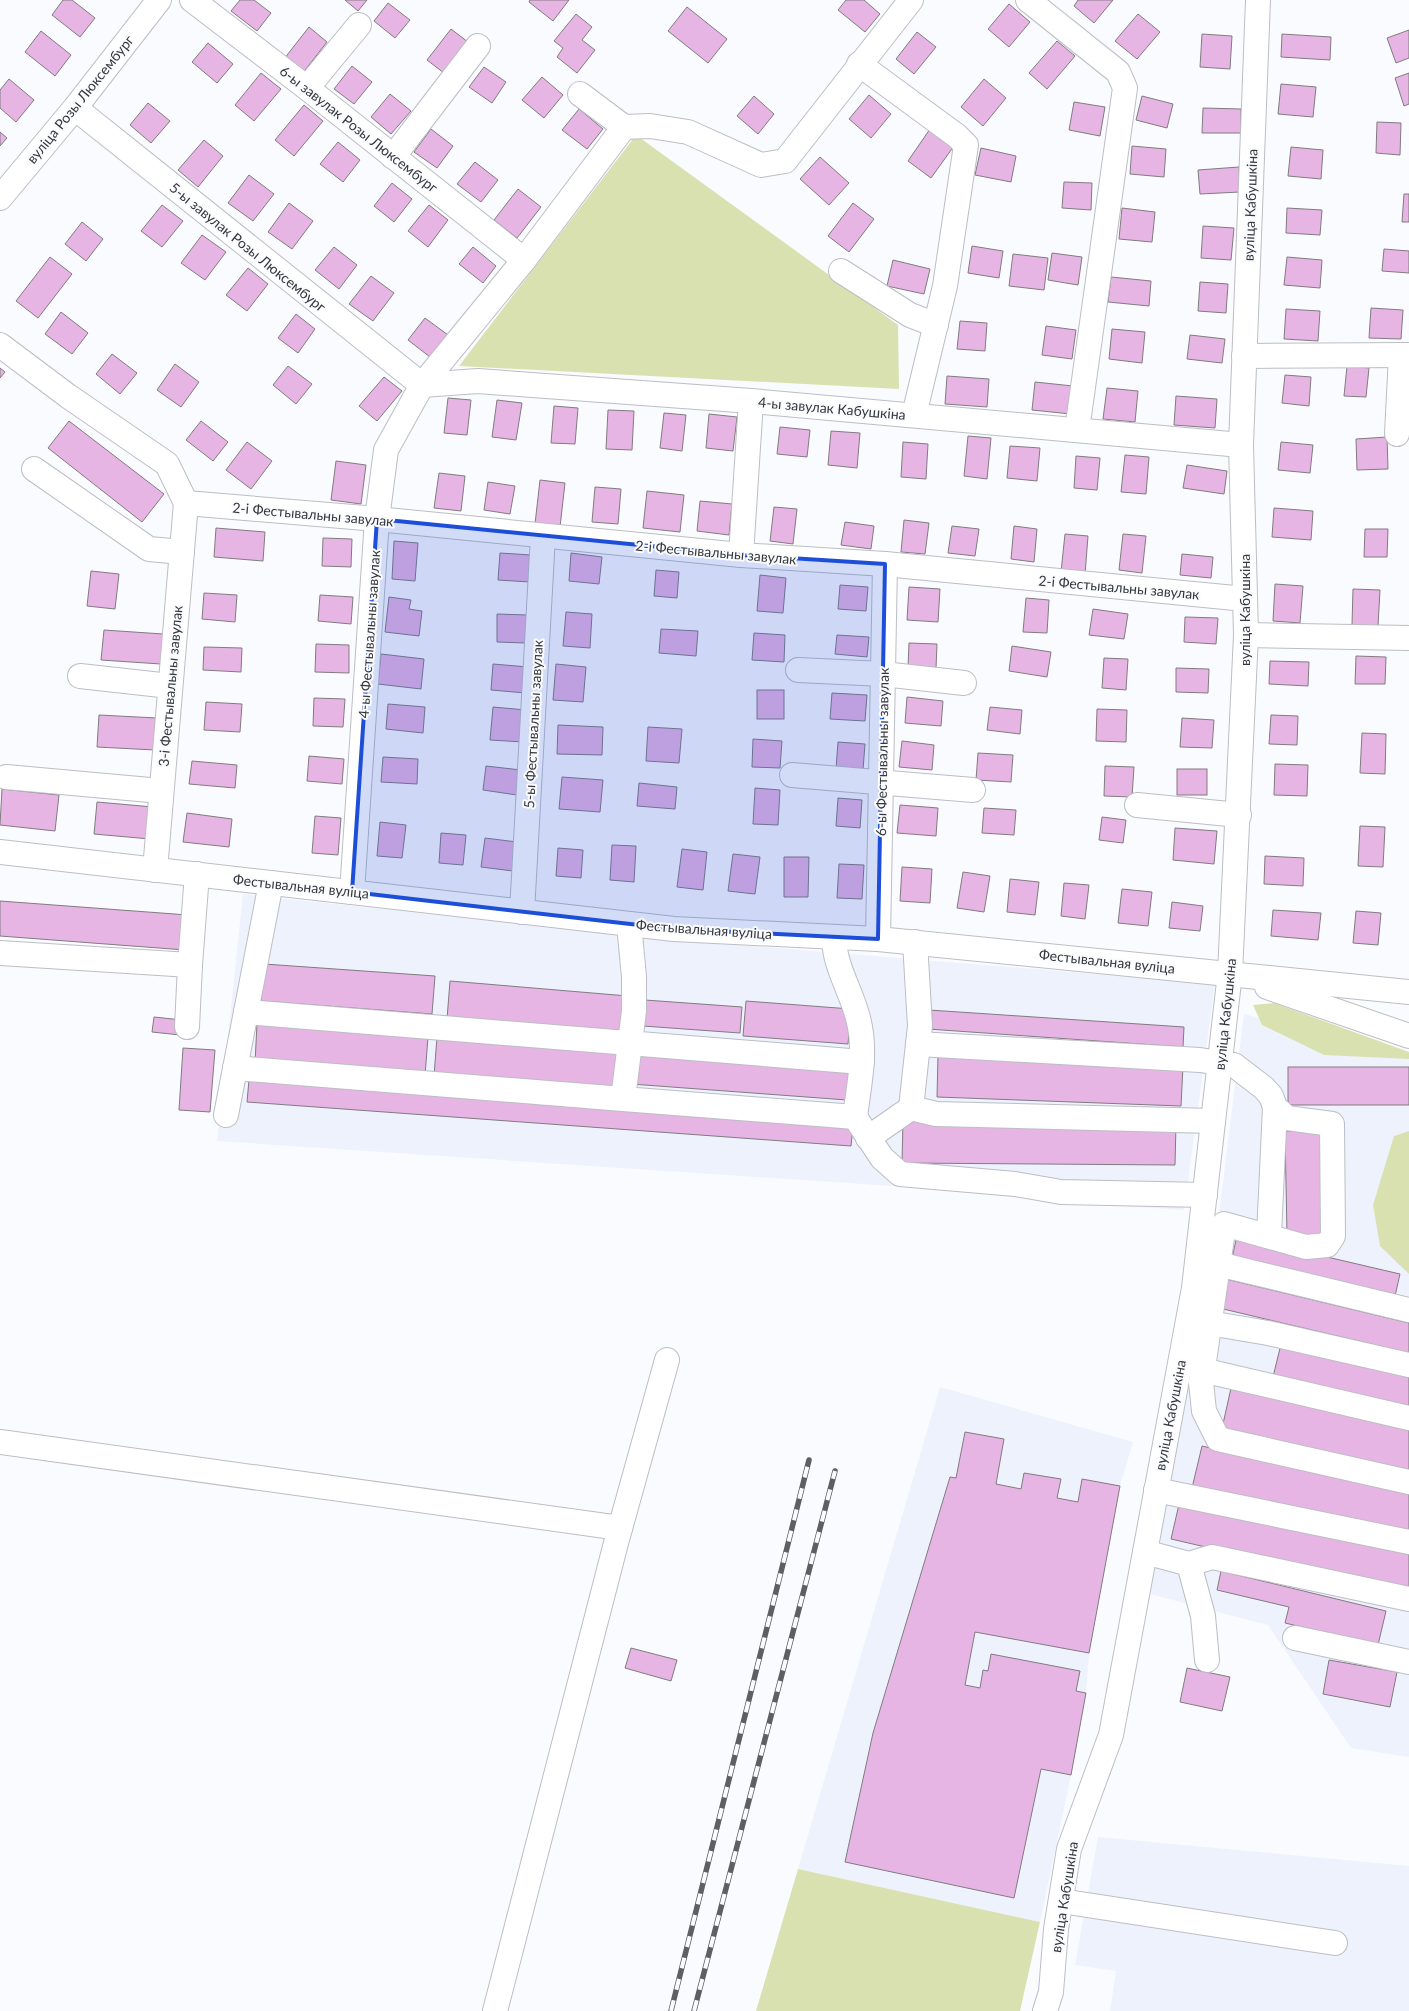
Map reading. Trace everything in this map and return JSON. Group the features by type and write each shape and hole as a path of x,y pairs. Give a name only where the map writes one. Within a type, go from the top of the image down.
{"street":[{"name":"вуліца Розы Люксембург","path":"0,198 75,108 159,0"},
{"name":"6-ы завулак Розы Люксембург","path":"192,0 307,88 524,260"},
{"path":"580,94 624,128 650,126 688,132 761,165 785,161 859,64 911,0"},
{"path":"1028,0 1118,72 1125,88 1077,430"},
{"name":"вуліца Кабушкіна","path":"1046,2011 1051,1992 1056,1929 1069,1849 1111,1734 1194,1288 1230,974 1246,635 1241,445 1258,0"},
{"path":"307,88 359,25"},
{"path":"393,157 478,46"},
{"path":"859,64 966,145 945,286 914,415"},
{"name":"5-ы завулак Розы Люксембург","path":"75,108 422,385"},
{"name":"4-ы Фестывальны завулак","path":"352,892 377,519 386,450 422,385 524,260 624,128"},
{"path":"841,271 910,315 936,325"},
{"path":"0,345 68,396 167,464 186,503"},
{"path":"1244,356 1405,355 1397,434"},
{"name":"4-ы завулак Кабушкіна","path":"422,385 478,380 751,401 1241,445"},
{"path":"741,555 751,401"},
{"path":"34,469 149,549 182,552"},
{"name":"2-і Фестывальны завулак","path":"186,503 377,519 741,555 885,564 1245,599"},
{"name":"3-і Фестывальны завулак","path":"154,870 186,503"},
{"name":"5-ы Фестывальны завулак","path":"522,912 543,536"},
{"name":"6-ы Фестывальны завулак","path":"878,939 885,564"},
{"path":"1246,635 1409,638"},
{"path":"798,670 883,674 964,683"},
{"path":"80,676 170,686"},
{"path":"792,775 973,790"},
{"path":"6,776 161,791"},
{"path":"1137,805 1238,815"},
{"name":"Фестывальная вуліца","path":"0,852 674,929 915,942 1409,992"},
{"path":"187,1027 197,874"},
{"path":"226,1115 272,883"},
{"path":"623,1099 634,1011 634,977 629,924"},
{"path":"834,937 836,956 858,1018 863,1052 855,1117 882,1158 900,1174 1015,1184 1061,1192 1205,1195"},
{"path":"911,1108 920,1026 915,942"},
{"path":"0,954 190,965"},
{"path":"1230,974 1409,1036"},
{"path":"246,1012 862,1062"},
{"path":"918,1044 1200,1060 1234,1065 1264,1088 1271,1096 1275,1107 1268,1236"},
{"path":"235,1068 855,1117"},
{"path":"1275,1107 1287,1118 1332,1124 1332,1236 1327,1245 1306,1247 1224,1224 1202,1370 1201,1382 1204,1411 1218,1440 1409,1482"},
{"path":"868,1138 911,1108 936,1114 1213,1121"},
{"path":"1218,1264 1409,1310"},
{"path":"1209,1323 1268,1333 1409,1365"},
{"path":"495,2011 620,1528 667,1360"},
{"path":"1202,1370 1409,1418"},
{"path":"0,1442 620,1528"},
{"path":"1156,1490 1409,1542"},
{"path":"1145,1552 1189,1564 1212,1557 1409,1600"},
{"path":"1189,1564 1204,1616 1207,1660"},
{"path":"1295,1638 1409,1662"},
{"path":"1061,1901 1335,1943"}],"highlighted area":[{"path":"377,519 741,555 885,564 878,939 674,929 352,892"}],"shaded area":[{"path":"243,894 644,937 1215,984 1184,1210 1048,1201 997,1193 217,1141"},
{"path":"1244,1014 1409,1056 1409,1757 1351,1748 1268,1625 1150,1594 1216,1238"},
{"path":"940,1387 1133,1442 1120,1486 1089,1653 1086,1693 1071,1775 1040,1922 798,1869"},
{"path":"1098,1837 1409,1866 1409,2011 1110,2011 1116,1971 1075,1965"}],"green space":[{"path":"636,135 898,325 899,389 459,366"},
{"path":"1274,1003 1409,1052 1409,1059 1324,1055 1262,1025 1253,1005"},
{"path":"1409,1131 1409,1274 1380,1246 1373,1205 1394,1136"},
{"path":"798,1869 1040,1922 1020,2011 756,2011"}],"building":[{"path":"63,0 72,0 95,18 80,37 52,15"},
{"path":"240,0 254,0 271,13 257,31 231,11"},
{"path":"345,0 367,0 358,11"},
{"path":"530,0 569,0 553,21 529,2"},
{"path":"846,0 864,0 880,14 865,32 838,10"},
{"path":"1078,0 1113,0 1094,23 1074,6"},
{"path":"388,3 410,20 395,38 374,21"},
{"path":"1009,4 1030,22 1009,47 988,29"},
{"path":"687,7 727,39 708,63 668,31"},
{"path":"576,14 592,27 582,40 595,50 577,73 557,57 563,48 554,41"},
{"path":"1138,14 1160,32 1137,59 1115,41"},
{"path":"309,27 327,42 302,74 284,59"},
{"path":"451,29 468,42 444,73 427,60"},
{"path":"1409,30 1409,58 1396,63 1387,38"},
{"path":"41,31 71,55 55,76 25,52"},
{"path":"917,32 936,47 914,74 896,59"},
{"path":"1202,34 1232,36 1230,69 1200,67"},
{"path":"1282,34 1331,37 1330,60 1281,57"},
{"path":"1057,41 1075,56 1047,89 1029,73"},
{"path":"208,43 233,64 217,83 192,62"},
{"path":"352,66 372,82 354,104 334,89"},
{"path":"484,67 506,82 492,103 469,87"},
{"path":"261,73 281,89 254,121 235,105"},
{"path":"1409,73 1409,104 1404,106 1395,78"},
{"path":"542,77 563,95 544,118 522,100"},
{"path":"9,79 34,100 16,122 0,108 0,90"},
{"path":"984,79 1006,98 983,126 961,107"},
{"path":"1281,84 1316,87 1313,117 1278,114"},
{"path":"390,94 411,111 391,134 371,117"},
{"path":"869,95 891,114 871,138 849,119"},
{"path":"754,96 774,114 758,134 737,116"},
{"path":"1142,96 1173,104 1167,128 1136,120"},
{"path":"1074,102 1105,107 1100,136 1069,130"},
{"path":"148,103 170,121 151,143 130,125"},
{"path":"304,105 323,121 294,156 275,140"},
{"path":"1203,108 1241,109 1241,133 1202,133"},
{"path":"579,109 603,129 587,149 562,130"},
{"path":"1377,122 1401,123 1400,155 1376,153"},
{"path":"431,129 453,146 437,168 414,152"},
{"path":"930,129 954,146 931,178 908,161"},
{"path":"0,132 7,138 0,146"},
{"path":"204,140 223,156 198,187 178,170"},
{"path":"338,142 360,160 343,182 320,164"},
{"path":"1132,146 1166,149 1164,177 1130,174"},
{"path":"1291,147 1323,150 1321,179 1288,176"},
{"path":"981,148 1016,156 1011,182 975,175"},
{"path":"820,157 849,183 829,205 800,179"},
{"path":"475,162 498,180 481,202 457,184"},
{"path":"1239,167 1240,192 1200,194 1198,170"},
{"path":"249,175 274,194 253,221 228,203"},
{"path":"1064,182 1092,183 1091,210 1062,208"},
{"path":"392,183 412,199 394,222 374,206"},
{"path":"518,189 541,207 517,238 494,220"},
{"path":"1404,194 1409,194 1409,222 1402,222"},
{"path":"289,203 313,221 292,249 268,232"},
{"path":"853,203 874,219 849,252 828,236"},
{"path":"162,205 183,221 162,247 141,231"},
{"path":"429,205 448,220 428,247 408,231"},
{"path":"1122,208 1155,212 1152,242 1119,239"},
{"path":"1287,208 1322,210 1320,235 1286,233"},
{"path":"82,222 103,239 86,261 65,244"},
{"path":"1203,226 1234,228 1231,260 1201,258"},
{"path":"202,235 226,252 205,280 181,263"},
{"path":"972,246 1003,251 999,278 968,273"},
{"path":"334,247 357,265 339,289 315,270"},
{"path":"473,247 496,266 483,283 459,264"},
{"path":"1384,249 1409,251 1409,273 1382,271"},
{"path":"1052,253 1082,257 1078,285 1048,280"},
{"path":"1013,254 1048,258 1044,290 1009,286"},
{"path":"50,257 72,274 38,318 16,301"},
{"path":"1287,257 1322,260 1320,288 1284,285"},
{"path":"893,260 930,269 924,294 887,286"},
{"path":"248,268 268,284 247,311 226,295"},
{"path":"371,276 394,293 373,321 349,304"},
{"path":"1111,277 1151,281 1149,306 1108,302"},
{"path":"1200,282 1228,284 1226,313 1198,311"},
{"path":"1371,308 1403,310 1401,339 1369,338"},
{"path":"1286,309 1320,311 1318,341 1284,339"},
{"path":"61,312 88,333 72,354 45,334"},
{"path":"296,314 315,329 298,353 278,338"},
{"path":"425,318 448,335 430,357 408,340"},
{"path":"960,321 987,323 985,351 957,349"},
{"path":"1046,326 1076,330 1072,359 1042,355"},
{"path":"1112,329 1145,332 1142,363 1109,359"},
{"path":"1190,335 1225,339 1222,363 1187,359"},
{"path":"112,354 137,373 120,394 96,374"},
{"path":"175,364 199,382 181,407 157,390"},
{"path":"288,366 312,384 296,404 273,385"},
{"path":"1347,366 1369,368 1366,397 1344,396"},
{"path":"0,368 5,372 0,378"},
{"path":"1285,375 1311,377 1309,406 1282,403"},
{"path":"947,376 989,379 987,407 945,404"},
{"path":"384,377 402,391 377,421 359,406"},
{"path":"1035,382 1073,386 1071,414 1032,410"},
{"path":"1107,388 1138,391 1135,422 1103,419"},
{"path":"1176,396 1217,399 1215,428 1174,425"},
{"path":"448,398 471,400 467,435 444,433"},
{"path":"497,400 522,403 516,440 492,437"},
{"path":"554,406 578,408 575,444 551,443"},
{"path":"608,410 634,411 632,450 606,449"},
{"path":"664,413 686,415 682,451 660,448"},
{"path":"709,414 737,417 733,451 706,448"},
{"path":"69,421 164,494 142,522 48,448"},
{"path":"201,421 228,442 213,461 186,440"},
{"path":"780,427 810,430 807,457 777,454"},
{"path":"831,431 860,433 857,468 828,465"},
{"path":"968,436 991,438 987,479 964,476"},
{"path":"1387,437 1388,469 1357,470 1356,439"},
{"path":"247,442 272,461 251,489 226,470"},
{"path":"903,442 928,444 926,479 901,477"},
{"path":"1281,442 1313,445 1310,473 1278,470"},
{"path":"1010,446 1040,448 1037,481 1007,478"},
{"path":"1125,455 1149,457 1146,494 1121,492"},
{"path":"1076,456 1100,458 1097,490 1074,488"},
{"path":"336,461 366,465 361,504 331,500"},
{"path":"1187,465 1227,471 1224,494 1183,488"},
{"path":"439,473 465,476 461,511 434,508"},
{"path":"540,480 565,483 560,527 535,524"},
{"path":"488,482 515,486 510,514 484,510"},
{"path":"595,487 621,489 618,524 592,522"},
{"path":"647,491 684,495 680,532 643,528"},
{"path":"700,501 732,504 729,535 697,531"},
{"path":"774,507 797,509 793,544 770,541"},
{"path":"1274,508 1313,511 1311,540 1272,537"},
{"path":"904,520 929,523 925,554 901,552"},
{"path":"845,522 874,526 871,549 841,545"},
{"path":"952,526 979,529 975,556 948,553"},
{"path":"1014,526 1037,529 1034,562 1011,559"},
{"path":"216,528 265,532 263,561 214,557"},
{"path":"1365,529 1388,529 1387,557 1364,557"},
{"path":"1065,534 1088,536 1085,575 1061,572"},
{"path":"1123,534 1146,536 1142,573 1119,570"},
{"path":"323,538 352,539 351,567 322,566"},
{"path":"394,541 418,543 415,581 392,579"},
{"path":"500,553 531,555 530,582 498,580"},
{"path":"571,553 602,557 599,584 569,581"},
{"path":"1182,554 1213,557 1211,578 1180,575"},
{"path":"656,570 679,572 677,598 654,596"},
{"path":"91,571 119,574 115,609 87,606"},
{"path":"760,575 786,578 783,613 757,611"},
{"path":"1275,584 1303,586 1300,623 1273,621"},
{"path":"840,585 868,587 866,611 838,609"},
{"path":"909,587 940,589 938,622 907,620"},
{"path":"1353,589 1380,590 1378,626 1352,625"},
{"path":"204,593 237,595 235,622 202,619"},
{"path":"320,595 353,597 351,624 318,621"},
{"path":"389,597 411,600 409,609 422,611 419,636 385,632"},
{"path":"1026,598 1049,600 1047,633 1023,632"},
{"path":"1093,609 1128,614 1124,639 1089,635"},
{"path":"566,612 592,614 590,648 563,646"},
{"path":"497,614 527,615 526,643 497,642"},
{"path":"1185,617 1218,618 1216,644 1184,642"},
{"path":"661,629 698,631 696,656 659,653"},
{"path":"104,630 163,634 161,664 101,660"},
{"path":"754,633 785,635 784,662 752,660"},
{"path":"837,635 869,637 867,657 835,654"},
{"path":"909,643 937,644 936,668 908,667"},
{"path":"316,644 349,645 349,673 315,672"},
{"path":"1012,646 1051,652 1047,677 1009,671"},
{"path":"204,647 242,648 241,672 203,670"},
{"path":"381,654 424,659 421,689 378,684"},
{"path":"1356,656 1386,657 1385,684 1355,684"},
{"path":"1104,658 1128,659 1126,690 1102,688"},
{"path":"1270,661 1309,662 1308,686 1269,684"},
{"path":"493,664 528,667 526,693 491,690"},
{"path":"556,664 586,667 583,702 553,700"},
{"path":"1176,668 1209,669 1208,693 1176,692"},
{"path":"757,690 784,690 784,719 757,719"},
{"path":"832,693 867,695 865,721 830,719"},
{"path":"907,697 943,701 941,726 905,723"},
{"path":"314,698 345,699 343,727 313,726"},
{"path":"206,702 242,704 240,732 204,730"},
{"path":"388,704 425,707 423,733 386,729"},
{"path":"493,707 526,710 523,742 490,740"},
{"path":"990,707 1022,710 1020,734 987,730"},
{"path":"1097,709 1127,710 1126,742 1096,741"},
{"path":"99,715 157,718 155,750 97,747"},
{"path":"1271,715 1298,716 1297,745 1269,744"},
{"path":"1182,718 1214,720 1212,748 1180,747"},
{"path":"558,725 603,727 602,755 557,754"},
{"path":"648,727 682,729 679,763 646,761"},
{"path":"1362,733 1386,734 1385,774 1360,773"},
{"path":"753,739 782,741 780,768 752,767"},
{"path":"902,741 934,745 932,770 899,767"},
{"path":"838,742 865,744 863,770 836,769"},
{"path":"978,753 1013,755 1011,782 976,780"},
{"path":"309,756 344,759 342,784 307,781"},
{"path":"383,757 418,759 417,784 381,782"},
{"path":"192,761 237,765 235,788 189,784"},
{"path":"1275,764 1308,765 1307,796 1274,795"},
{"path":"486,766 521,770 517,795 483,790"},
{"path":"1105,766 1134,767 1132,797 1104,796"},
{"path":"1177,769 1207,769 1207,795 1177,795"},
{"path":"562,777 603,780 600,812 559,809"},
{"path":"639,783 677,787 675,809 637,806"},
{"path":"755,788 780,790 778,825 753,824"},
{"path":"2,789 59,795 55,831 0,825"},
{"path":"838,798 862,800 860,828 836,826"},
{"path":"97,802 153,807 150,839 94,834"},
{"path":"900,805 938,808 936,836 897,833"},
{"path":"984,808 1016,810 1014,835 982,833"},
{"path":"187,813 232,819 229,847 183,842"},
{"path":"315,816 341,818 338,855 312,853"},
{"path":"1102,817 1126,820 1123,843 1099,840"},
{"path":"380,822 406,825 402,858 377,856"},
{"path":"1360,826 1385,827 1383,867 1358,866"},
{"path":"1175,828 1217,831 1214,864 1173,860"},
{"path":"441,833 466,835 463,865 439,863"},
{"path":"485,838 517,842 513,871 481,867"},
{"path":"612,845 636,846 634,882 610,880"},
{"path":"558,848 583,850 581,878 556,876"},
{"path":"682,849 707,852 703,890 677,887"},
{"path":"733,854 760,857 755,894 728,891"},
{"path":"1265,856 1304,858 1303,886 1264,884"},
{"path":"784,857 809,857 808,897 784,897"},
{"path":"839,864 864,865 862,899 837,898"},
{"path":"902,867 932,869 930,903 900,901"},
{"path":"963,872 990,876 984,912 957,908"},
{"path":"1010,879 1039,882 1035,915 1007,912"},
{"path":"1064,883 1089,885 1085,919 1061,916"},
{"path":"1122,889 1152,892 1148,926 1118,923"},
{"path":"0,901 188,915 185,950 0,936"},
{"path":"1172,902 1203,906 1200,931 1169,928"},
{"path":"1273,910 1321,913 1318,940 1271,936"},
{"path":"1356,911 1381,913 1378,945 1353,943"},
{"path":"264,964 435,976 432,1014 261,1001"},
{"path":"450,981 628,996 625,1034 447,1019"},
{"path":"645,1000 742,1007 740,1033 643,1026"},
{"path":"746,1001 851,1009 848,1044 743,1036"},
{"path":"929,1010 1184,1027 1183,1047 928,1029"},
{"path":"154,1017 182,1020 180,1035 152,1032"},
{"path":"257,1024 428,1037 425,1076 255,1063"},
{"path":"437,1037 621,1051 618,1089 434,1076"},
{"path":"183,1048 215,1050 210,1112 179,1110"},
{"path":"633,1055 850,1071 847,1100 631,1084"},
{"path":"938,1056 1183,1066 1181,1106 937,1097"},
{"path":"1288,1067 1409,1067 1409,1105 1288,1105"},
{"path":"249,1080 853,1125 851,1146 247,1102"},
{"path":"903,1121 1176,1124 1175,1165 902,1163"},
{"path":"1321,1130 1323,1235 1287,1235 1285,1131"},
{"path":"1237,1236 1400,1274 1395,1296 1232,1258"},
{"path":"1226,1279 1409,1323 1409,1353 1219,1308"},
{"path":"1281,1344 1409,1374 1409,1412 1272,1381"},
{"path":"1231,1388 1409,1429 1409,1476 1221,1433"},
{"path":"965,1432 1004,1439 996,1484 1021,1489 1024,1473 1061,1479 1057,1498 1078,1502 1082,1479 1120,1486 1089,1653 975,1632 965,1685 980,1688 983,1670 988,1671 991,1654 1080,1671 1076,1691 1086,1693 1071,1775 1041,1769 1014,1898 845,1862 873,1733 950,1477 956,1478"},
{"path":"1202,1446 1409,1494 1409,1538 1192,1488"},
{"path":"1180,1500 1409,1553 1409,1594 1171,1539"},
{"path":"1221,1571 1386,1611 1378,1645 1285,1623 1289,1607 1217,1590"},
{"path":"631,1648 677,1660 671,1681 625,1668"},
{"path":"1329,1660 1397,1672 1390,1707 1323,1694"},
{"path":"1187,1668 1230,1677 1222,1711 1180,1702"}],"railway":[{"path":"671,2011 809,1460"},
{"path":"694,2011 835,1471"}]}
